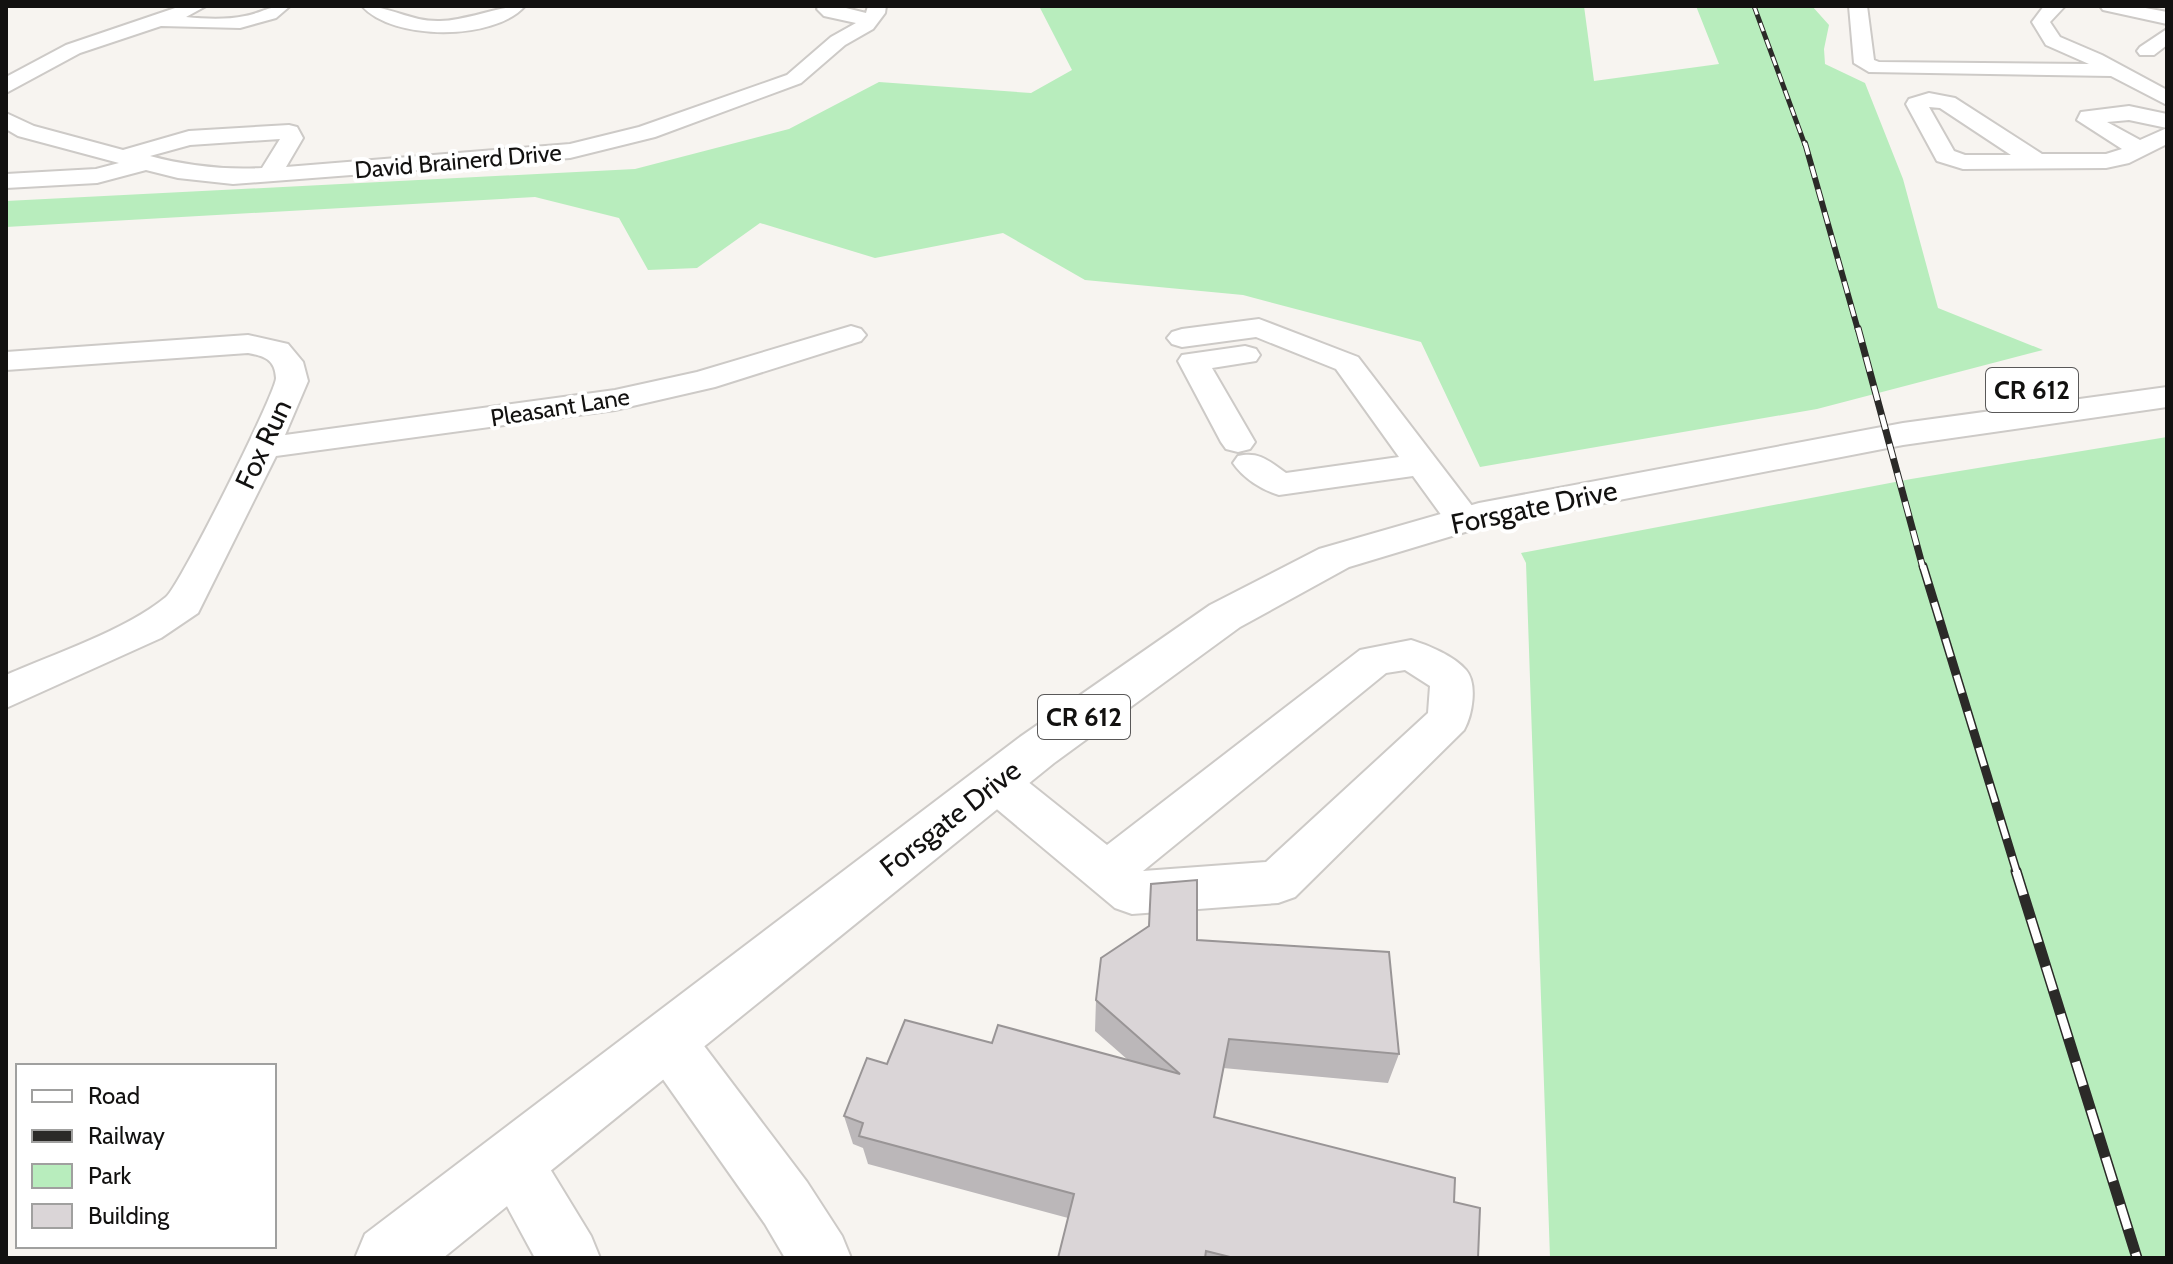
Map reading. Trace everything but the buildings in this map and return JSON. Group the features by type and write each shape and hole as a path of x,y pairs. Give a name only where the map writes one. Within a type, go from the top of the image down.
{"main road":[{"name":"Forsgate Drive","path":"1903,434 1982,402 2039,389 2167,369"},
{"name":"Forsgate Drive","path":"389,1258 996,782 1225,616 1334,558 1463,519 1903,434 2167,397"}],"street":[{"path":"166,31 197,6"},
{"path":"12,82 72,50 166,31 244,21 273,12 281,6"},
{"path":"371,6 398,21 425,26 479,20 516,6"},
{"path":"829,6 826,9 830,12 874,13"},
{"path":"1858,6 1864,63 1876,68 2113,70"},
{"path":"2109,6 2167,18"},
{"path":"2046,8 2041,22 2053,41 2167,99"},
{"name":"David Brainerd Drive","path":"13,131 207,175 274,175 570,151 632,137 794,79 874,13"},
{"path":"2147,51 2167,35"},
{"path":"12,82 87,66"},
{"path":"2038,162 1947,103 1929,99 1917,104 1945,156 1963,162 2038,162 2106,161 2167,135"},
{"path":"2139,149 2088,120 2089,117 2129,113 2167,121"},
{"path":"593,122 632,137"},
{"path":"6,181 97,176 189,138 289,132 292,138 274,165 274,175"},
{"path":"510,158 529,143 553,132"},
{"path":"1182,338 1259,328 1347,363 1463,519"},
{"name":"Pleasant Lane","path":"263,448 615,400 704,380 851,335"},
{"name":"Fox Run","path":"6,361 248,344 277,350 288,362 292,381 263,448 184,604 147,628 6,693"},
{"path":"1308,348 1193,361 1244,453 1279,484 1422,464"},
{"path":"996,782 1132,893 1278,882 1449,719 1451,680 1411,654 1374,660 1107,872"},
{"path":"667,1040 786,1203 820,1258"},
{"path":"512,1162 569,1258"}],"green space":[{"path":"1039,6 1584,6 1594,81 1719,64 1696,6 1812,6 1829,25 1824,49 1825,64 1865,83 1903,179 1938,308 2043,350 1817,409 1480,467 1421,342 1243,295 1085,280 1003,233 875,258 760,223 697,268 648,270 619,218 535,197 6,227 6,201 635,169 789,129 879,82 1031,93 1072,70"},
{"path":"2167,437 2167,1258 1550,1258 1526,563 1521,553 1911,479"}],"railway":[{"path":"1754,6 1805,145"},
{"path":"1805,143 1858,330"},
{"path":"1858,328 1923,568"},
{"path":"1923,566 2017,873"},
{"path":"2016,871 2137,1258"}]}
